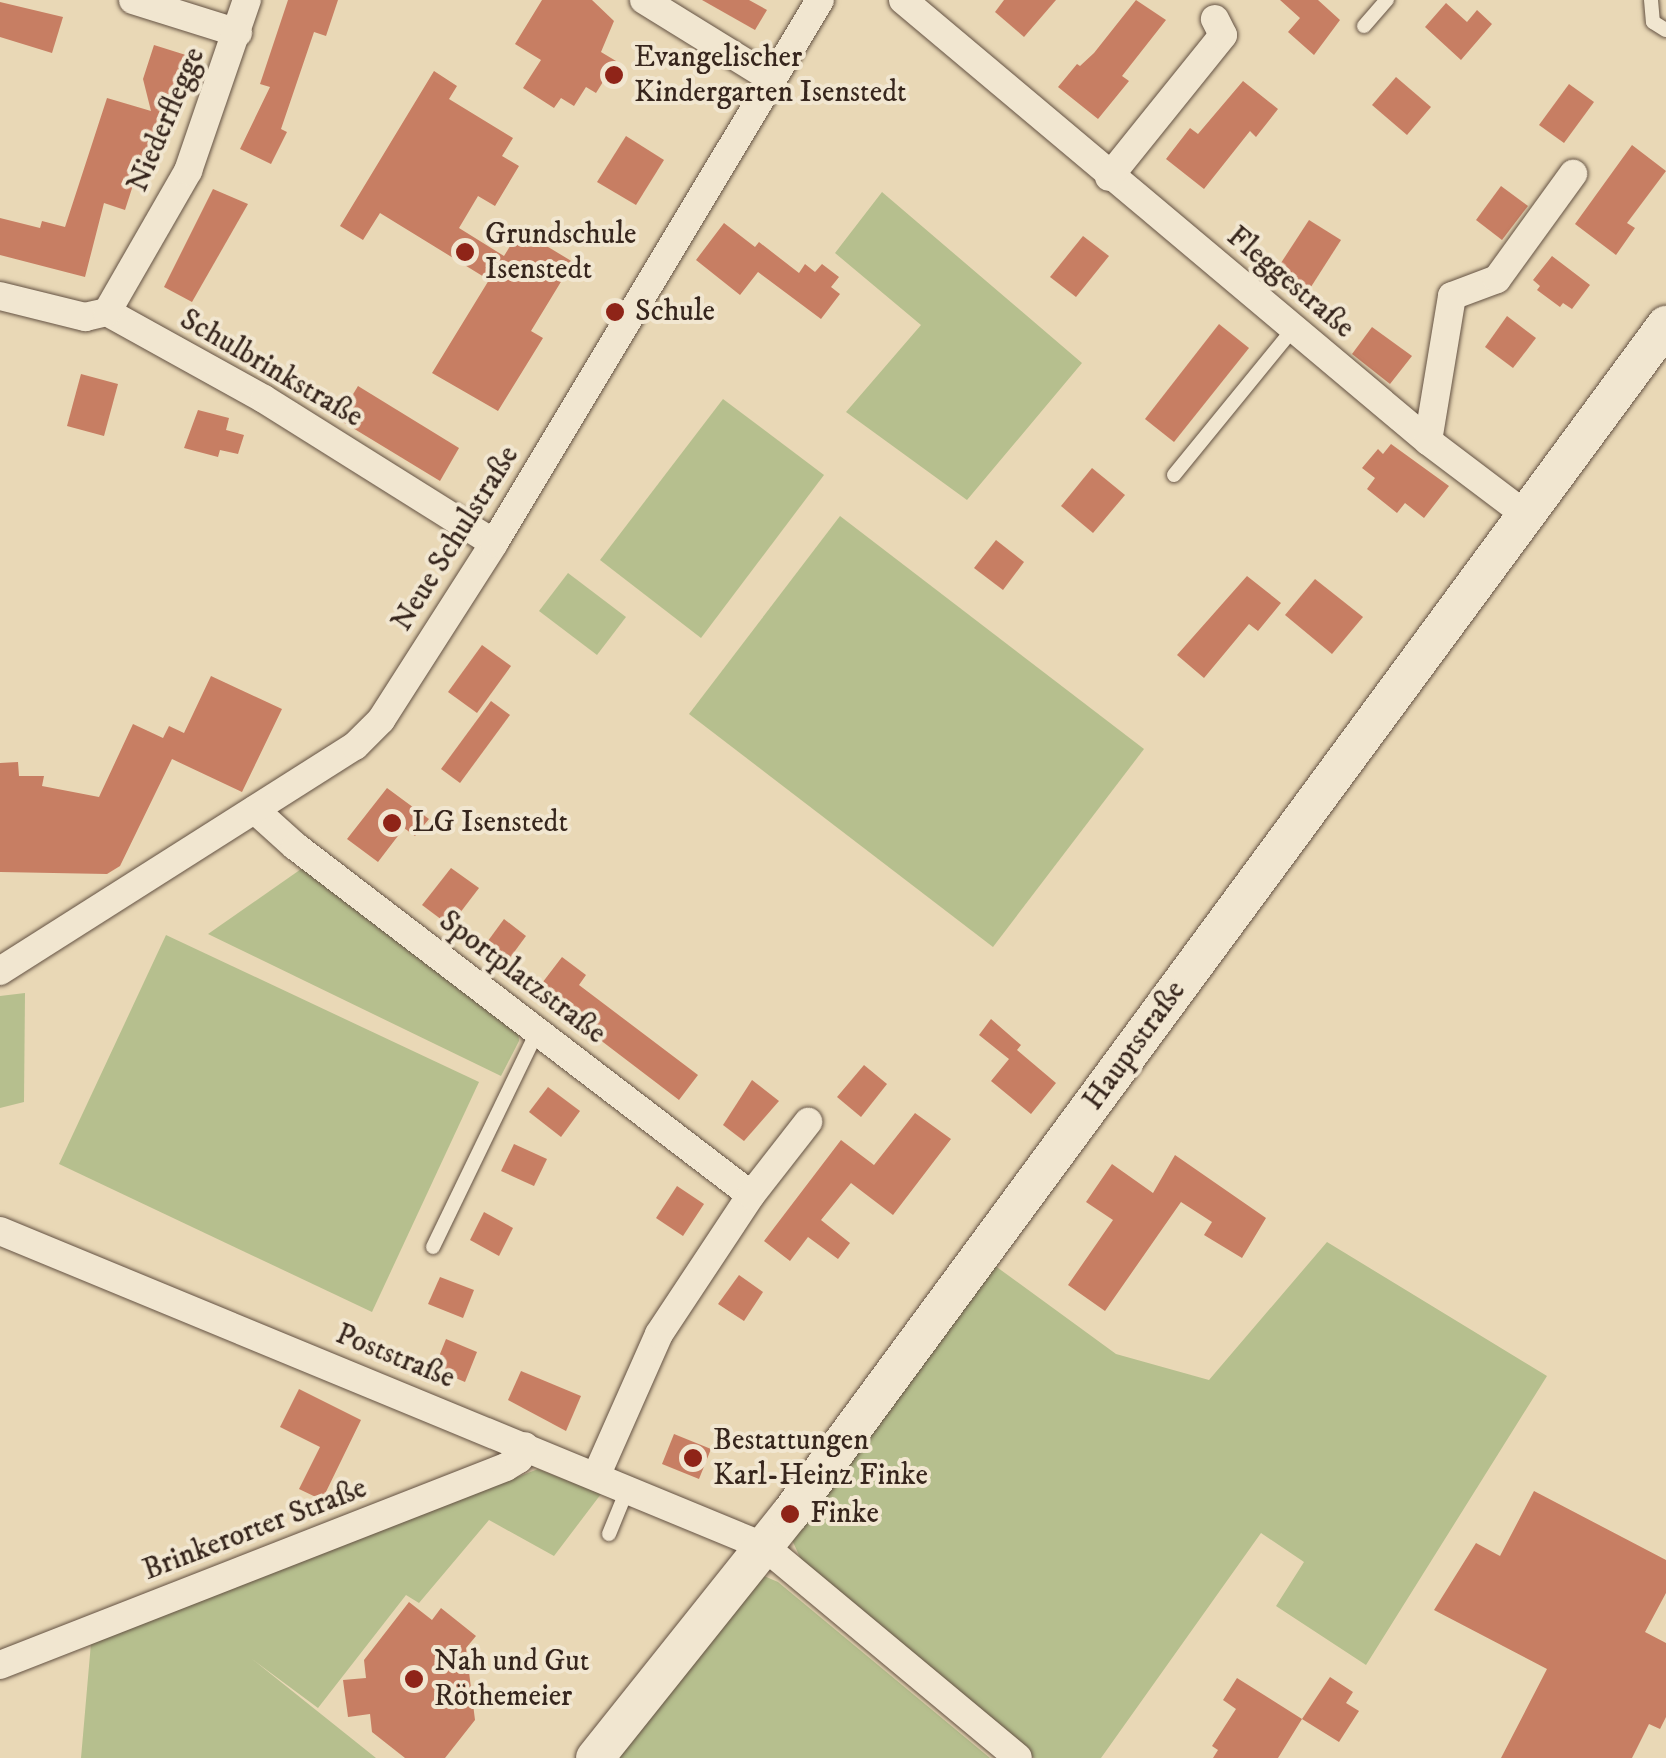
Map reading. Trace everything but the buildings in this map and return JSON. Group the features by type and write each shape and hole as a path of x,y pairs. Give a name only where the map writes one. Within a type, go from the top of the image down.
{"main road":[{"name":"Hauptstraße","path":"594,1758 765,1547 1666,325"}],"street":[{"path":"132,0 238,34"},
{"name":"Niederflegge","path":"107,312 188,171 247,0"},
{"path":"644,0 772,79"},
{"name":"Neue Schulstraße","path":"0,971 355,746 381,720 494,543 820,0"},
{"name":"Fleggestraße","path":"903,0 1109,177 1428,441 1526,515"},
{"path":"1109,177 1223,35 1215,19"},
{"path":"1428,441 1452,296 1498,279 1573,174"},
{"name":"Schulbrinkstraße","path":"0,296 85,318 107,312 264,399 494,543"},
{"name":"Sportplatzstraße","path":"256,810 294,846 751,1195"},
{"path":"597,1474 658,1334 751,1195 808,1122"},
{"name":"Poststraße","path":"0,1231 597,1474 765,1547 1018,1758"},
{"name":"Brinkerorter Straße","path":"0,1665 506,1467 518,1459 525,1446"}],"lane":[{"path":"1364,26 1388,0"},
{"path":"1651,0 1653,22 1666,30"},
{"path":"1174,474 1293,329"},
{"path":"433,1247 538,1030"},
{"path":"609,1534 627,1490"}],"green space":[{"path":"882,192 1082,363 967,500 846,412 921,325 835,253"},
{"path":"723,399 824,475 701,638 600,560"},
{"path":"840,516 1144,749 993,947 689,714"},
{"path":"568,573 626,617 597,655 539,611"},
{"path":"304,867 518,1028 519,1041 501,1076 208,934"},
{"path":"166,935 479,1082 372,1312 59,1164"},
{"path":"25,993 24,1102 0,1108 0,996"},
{"path":"1327,1242 1547,1376 1366,1665 1276,1606 1304,1562 1261,1533 1101,1758 1034,1758 804,1566 792,1540 994,1265 1116,1354 1209,1380"},
{"path":"538,1469 601,1494 554,1556 489,1520 419,1603 406,1595 318,1708 252,1659 376,1758 81,1758 91,1643"},
{"path":"764,1576 778,1582 990,1758 618,1758"}],"place":[{"name":"Evangelischer Kindergarten Isenstedt","path":"614,75"},
{"name":"Grundschule Isenstedt","path":"465,252"},
{"name":"Schule","path":"615,312"},
{"name":"LG Isenstedt","path":"392,823"},
{"name":"Bestattungen Karl-Heinz Finke","path":"693,1458"},
{"name":"Finke","path":"790,1514"},
{"name":"Nah und Gut Röthemeier","path":"414,1679"}]}
